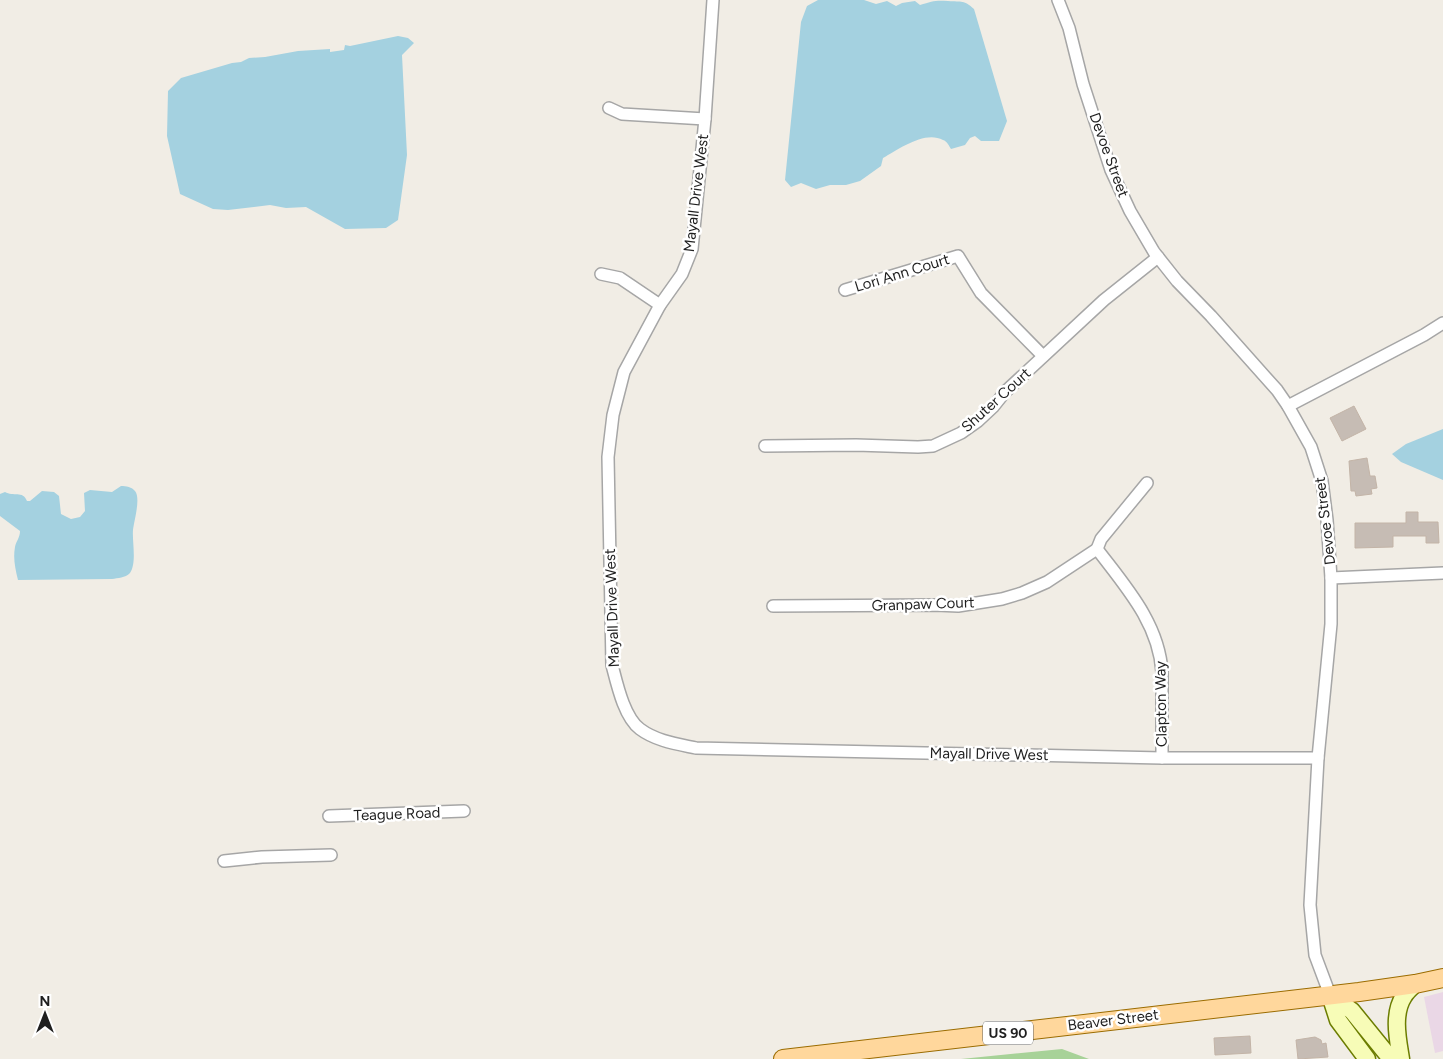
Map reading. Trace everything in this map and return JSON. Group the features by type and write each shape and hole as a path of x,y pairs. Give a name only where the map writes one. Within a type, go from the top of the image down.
{"main road":[{"name":"Beaver Street","path":"783,1059 1330,995 1415,984 1443,978"},
{"path":"1402,1059 1397,1034 1398,1012 1403,996 1415,984"},
{"name":"Devoe Street","path":"1330,995 1338,1020 1367,1059"},
{"path":"1330,995 1352,1011 1391,1059"}],"street":[{"name":"Mayall Drive West","path":"713,0 705,119 692,249 682,274 660,305 624,372 613,415 608,457 612,666 630,717 640,729 662,740 696,748 1162,758 1318,758"},
{"name":"Devoe Street","path":"1058,0 1069,28 1083,84 1111,170 1130,211 1158,257 1177,281 1277,390 1311,447 1322,481 1331,578 1331,624 1318,758 1310,905 1315,955 1330,995"},
{"path":"609,108 622,114 705,119"},
{"name":"Lori Ann Court","path":"845,290 958,256 981,293 1043,356"},
{"name":"Shuter Court","path":"765,446 856,445 918,447 933,446 961,433 978,421 1005,392 1104,300 1158,257"},
{"path":"601,274 620,278 660,305"},
{"path":"1288,406 1424,335 1443,322"},
{"name":"Granpaw Court","path":"773,606 958,606 1002,600 1047,582 1097,549 1101,539 1147,483"},
{"name":"Clapton Way","path":"1097,549 1134,599 1156,640 1162,661 1162,758"},
{"path":"1331,578 1443,573"},
{"name":"Teague Road","path":"329,816 464,811"},
{"path":"224,861 262,857 331,855"}],"shaded area":[{"path":"1443,992 1443,1051 1435,1053 1424,997"}],"green space":[{"path":"1062,1049 1089,1059 961,1059"}],"water":[{"path":"818,0 864,0 876,4 887,1 896,6 915,1 920,5 934,1 944,1 963,2 971,6 974,9 1007,121 999,141 981,141 975,136 970,138 965,145 951,149 946,141 928,137 912,142 883,158 881,166 860,181 816,189 801,183 791,187 785,180 801,22 807,6"},
{"path":"398,36 408,38 414,43 402,55 407,155 398,220 386,228 345,229 306,207 286,208 270,205 228,210 213,209 180,194 167,136 168,91 181,78 241,62 249,58 298,51 330,49 330,52 344,50 345,45 350,46"},
{"path":"1443,429 1443,480 1401,462 1392,454 1406,444"},
{"path":"121,486 129,487 137,494 137,510 133,530 133,564 128,575 112,579 18,580 14,555 20,531 0,516 0,494 5,492 20,495 27,501 30,501 42,491 54,492 59,496 61,514 71,519 80,517 85,511 84,493 90,490 112,492"}],"building":[{"path":"1354,406 1366,429 1342,441 1330,418"},
{"path":"1367,458 1370,476 1375,476 1377,488 1371,489 1372,494 1356,496 1355,491 1351,491 1349,461"},
{"path":"1406,512 1418,512 1418,522 1438,522 1439,543 1426,543 1426,536 1393,536 1393,547 1355,548 1355,523 1406,523"},
{"path":"1250,1036 1251,1053 1215,1055 1214,1038"},
{"path":"1315,1037 1321,1040 1322,1044 1326,1043 1328,1057 1298,1059 1296,1040"}]}
